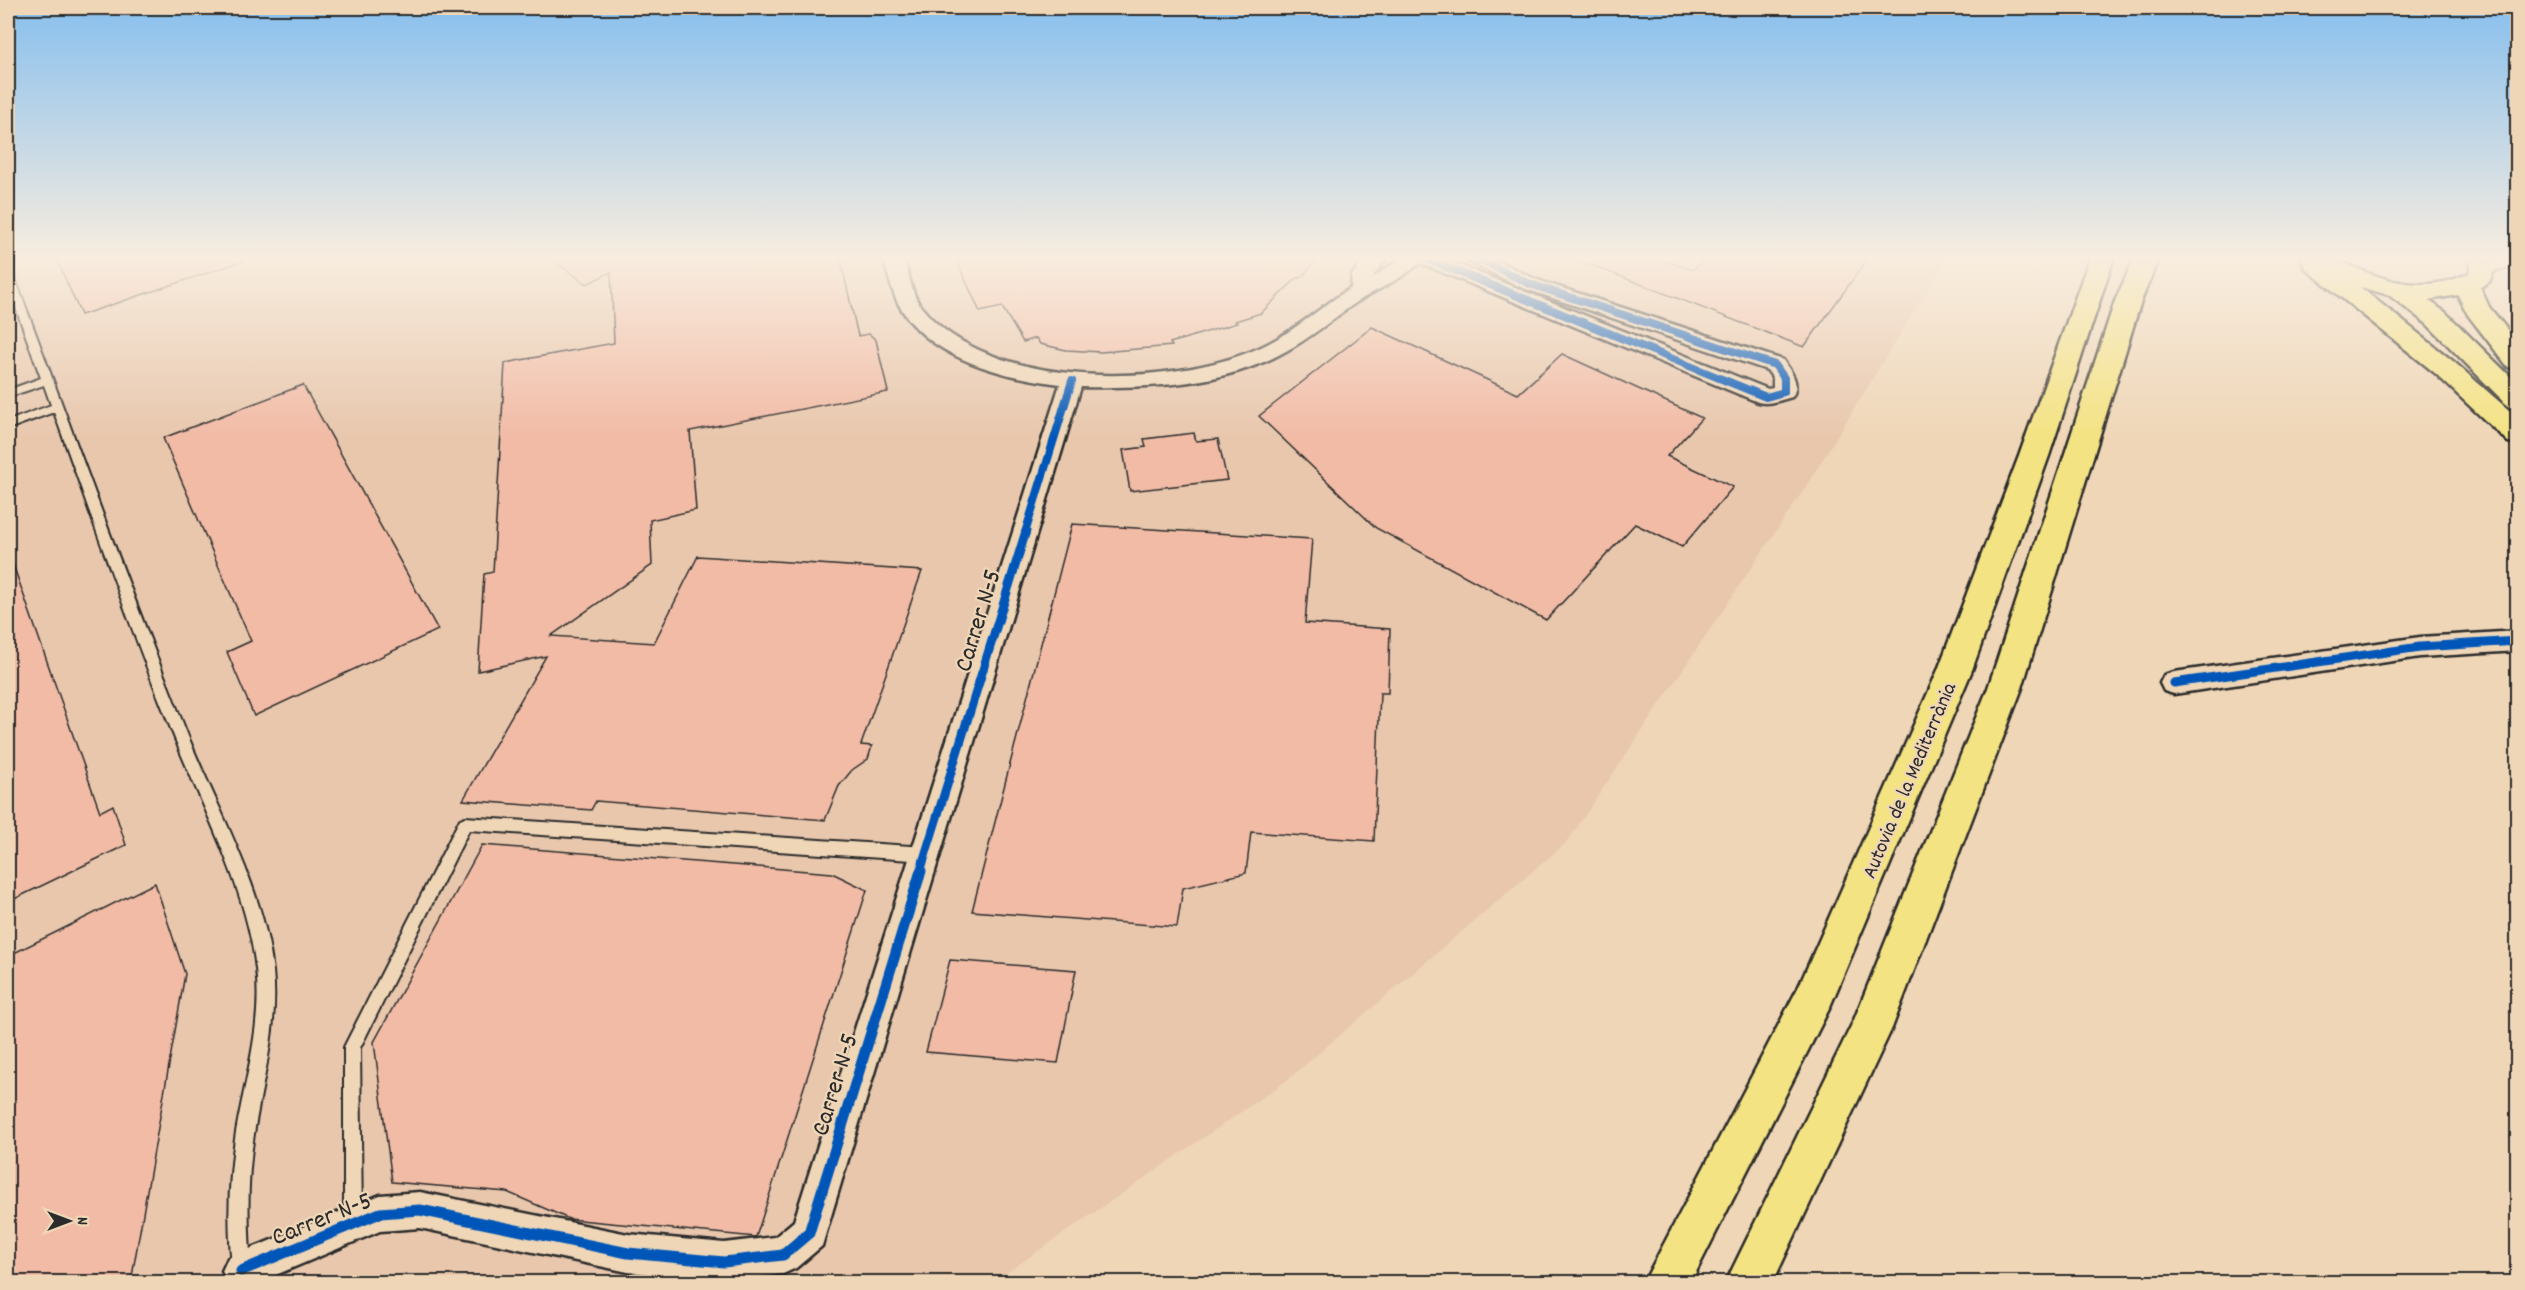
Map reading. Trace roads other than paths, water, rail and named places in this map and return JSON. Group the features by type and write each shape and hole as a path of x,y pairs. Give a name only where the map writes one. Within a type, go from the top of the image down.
{"highway":[{"name":"Autovia de la Mediterrània","path":"1667,1282 1815,996 1955,670 2034,456 2080,317"},
{"path":"1749,1282 1871,1028 2001,699 2076,471 2123,317"},
{"path":"2380,317 2462,381 2517,435"},
{"path":"2435,317 2517,400"},
{"path":"2483,317 2517,360"}],"street":[{"path":"921,317 947,342 991,361 1025,372 1072,381 1151,380 1210,372 1266,353 1321,317"},
{"path":"1570,317 1766,397 1784,392 1784,378 1775,365 1630,317"},
{"name":"Carrer N-5","path":"242,1277 380,1213 420,1210 628,1253 724,1262 783,1256 809,1233 1072,381"},
{"path":"2174,683 2420,647 2517,641"}],"lane":[{"path":"24,317 177,728 235,864 261,945 267,997 262,1053 241,1161 238,1251 242,1277"},
{"path":"8,394 47,380"},
{"path":"8,425 57,407"},
{"path":"353,1224 352,1047 465,823 926,854"}]}
